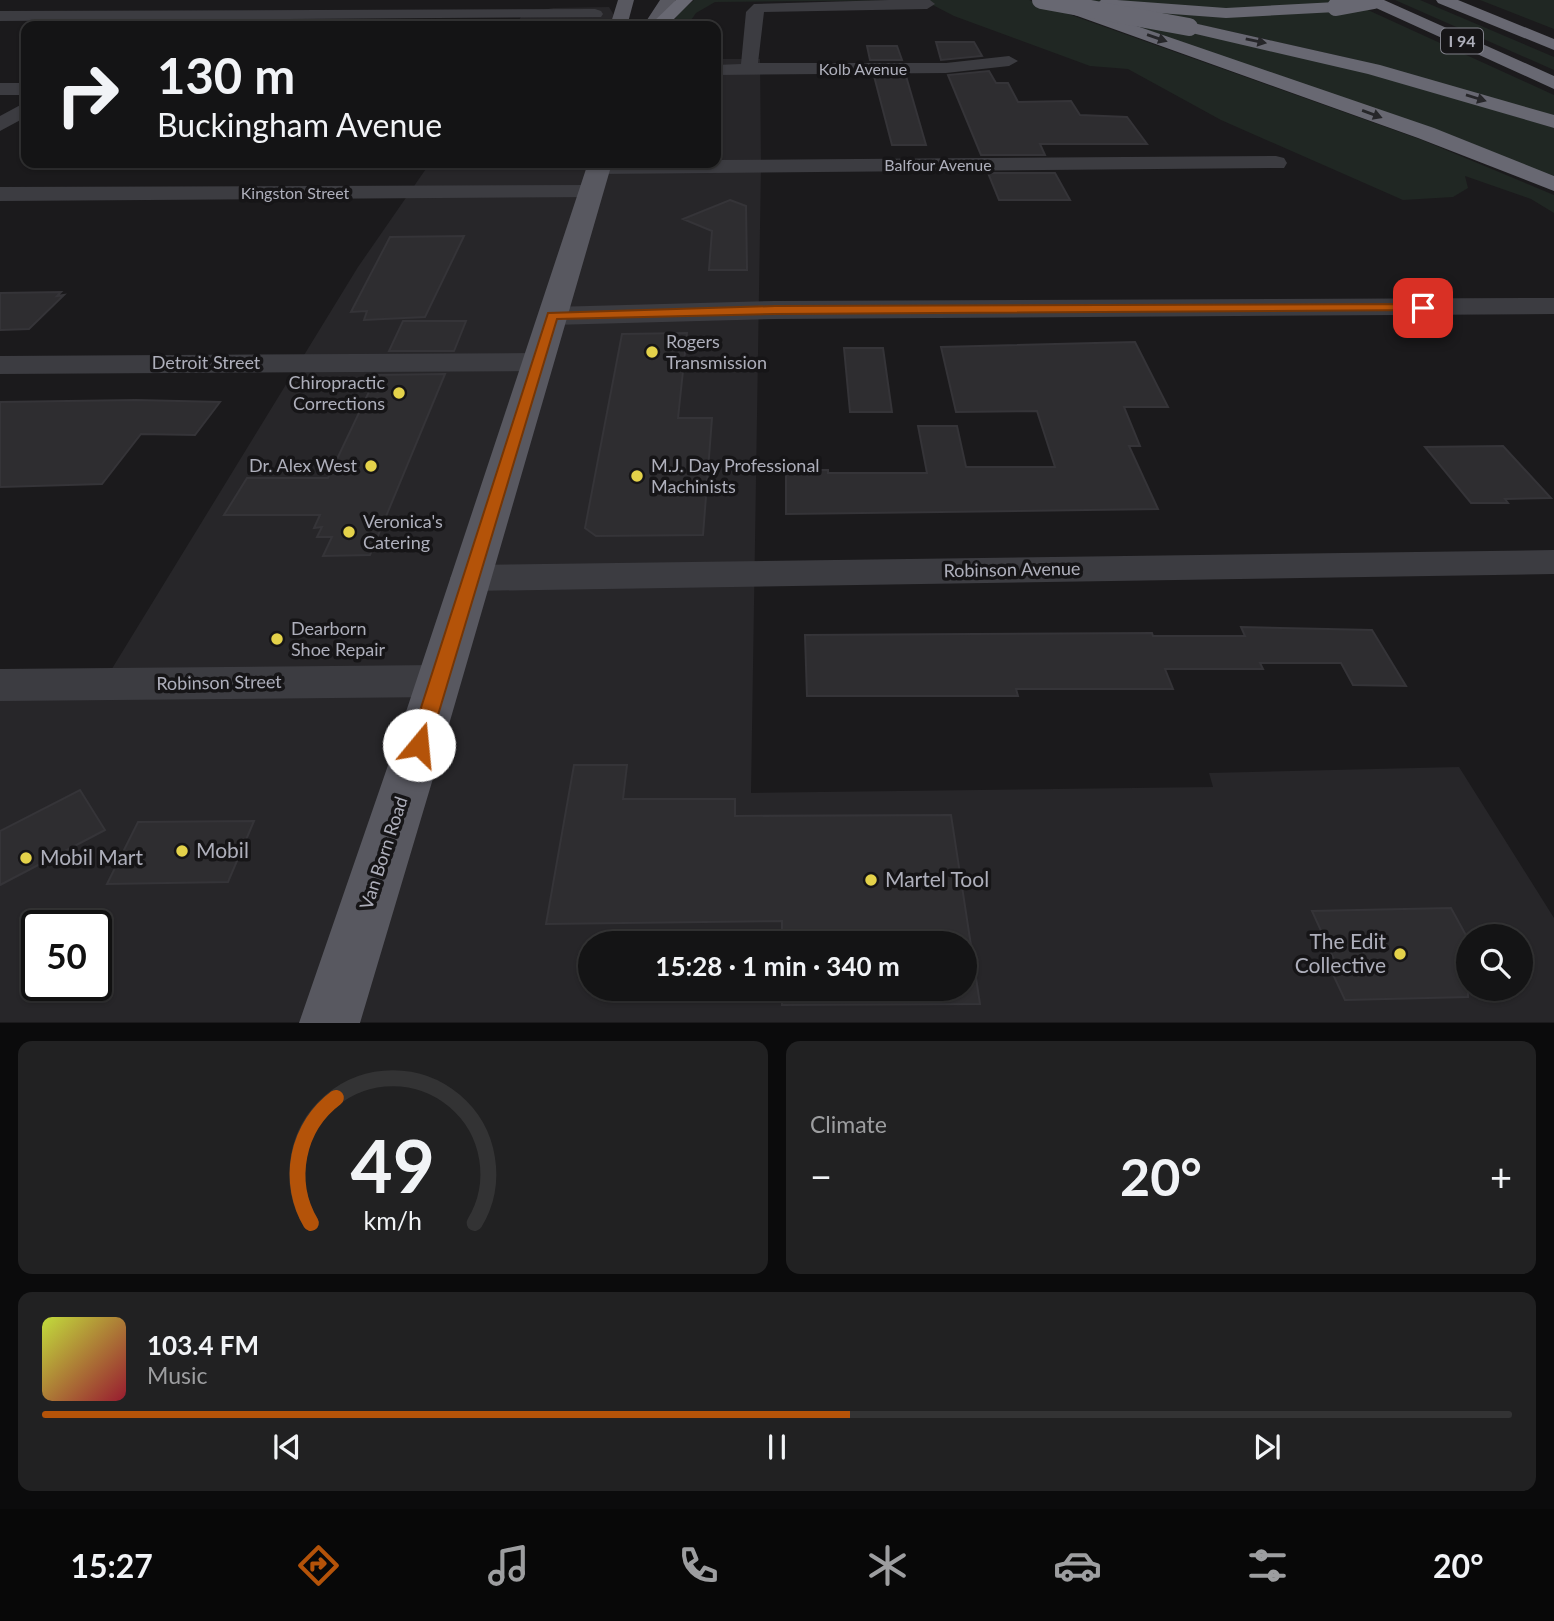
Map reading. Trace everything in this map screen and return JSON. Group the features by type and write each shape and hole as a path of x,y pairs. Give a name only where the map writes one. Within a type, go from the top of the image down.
{"highway":[{"path":"638,21 648,0"},
{"path":"660,21 685,0"},
{"path":"1044,0 1189,27 1373,69 1554,122"},
{"path":"1044,0 1426,133 1554,184"},
{"path":"1075,0 1157,10 1226,13 1318,10 1372,0"},
{"name":"I 94","path":"1372,0 1554,83"},
{"name":"I 94","path":"1444,0 1554,45"},
{"path":"1451,0 1554,37"}],"main road":[{"path":"620,21 626,0"},
{"path":"657,21 668,0"},
{"name":"Van Born Road","path":"329,1023 597,174"}],"street":[{"path":"159,21 193,0"},
{"path":"754,70 749,63 754,12 760,7 927,4"},
{"path":"0,16 595,14"},
{"name":"Kolb Avenue","path":"721,70 946,68 1009,61"},
{"path":"0,89 21,89"},
{"path":"0,125 21,111"},
{"name":"Balfour Avenue","path":"597,174 1276,163"},
{"name":"Kingston Street","path":"0,194 597,174"},
{"path":"552,316 775,310 1554,306"},
{"name":"Detroit Street","path":"0,365 538,362"},
{"name":"Robinson Avenue","path":"470,578 1554,562"},
{"name":"Robinson Street","path":"0,685 439,681"}],"shaded area":[{"path":"694,0 923,0 715,2 696,13 690,21 673,21"},
{"path":"923,0 1029,0 1422,140 1554,195 1554,213 1531,199 1465,176 1468,188 1453,197 1403,200 1221,120 1128,69 1090,66 954,16"},
{"path":"1060,0 1346,0 1554,95 1554,117 1353,59 1188,22 1387,77 1554,128 1554,176"},
{"path":"1395,0 1420,0 1554,57 1554,70"},
{"path":"1480,0 1554,0 1554,29"},
{"path":"609,7 618,21 518,21 523,14 553,8"},
{"path":"721,59 760,59 761,166 751,793 1213,787 1209,773 1459,767 1554,918 1554,1022 0,1022 0,685 102,685 358,267 427,168 721,168"}],"building":[{"path":"936,42 974,42 982,56 941,60"},
{"path":"867,46 897,46 902,60 870,60"},
{"path":"989,71 996,83 1008,83 1018,102 1071,101 1080,115 1127,117 1147,144 1040,144 1045,155 981,155 948,75"},
{"path":"874,76 906,76 926,145 892,145"},
{"path":"988,173 1055,173 1070,200 999,200"},
{"path":"730,200 746,206 747,270 709,270 712,231 683,219"},
{"path":"464,236 425,317 364,320 367,311 351,312 390,237"},
{"path":"61,292 57,296 64,295 29,329 0,330 0,293"},
{"path":"403,321 466,321 454,351 389,351"},
{"name":"M.J. Day Professional Machinists","path":"687,333 678,418 712,418 703,535 596,536 585,528 622,334"},
{"path":"1135,342 1168,407 1124,407 1140,446 1129,446 1158,509 786,514 786,470 828,470 828,473 927,473 918,426 957,426 966,467 1055,467 1037,411 956,412 941,347"},
{"path":"844,348 883,348 892,412 850,412"},
{"path":"445,374 370,555 323,556 332,537 317,537 322,527 314,528 320,515 224,515 247,478 328,478 377,375"},
{"path":"0,402 220,402 195,435 141,434 102,484 0,487"},
{"path":"1503,446 1551,498 1505,499 1508,503 1471,503 1425,447"},
{"path":"1241,627 1372,630 1406,686 1353,685 1341,663 1260,663 1263,669 1165,669 1173,689 1016,689 1018,696 807,696 805,635 1152,633 1153,636 1245,636"},
{"path":"574,765 627,765 623,799 735,799 735,816 951,815 969,931 782,931 782,921 546,924"},
{"name":"Mobil Mart","path":"80,790 105,830 0,885 0,831"},
{"path":"254,821 228,882 107,884 138,822"},
{"name":"The Edit Collective","path":"1451,908 1460,924 1456,924 1456,997 1345,1000 1330,968 1338,968 1312,911"},
{"path":"977,984 980,1004 782,1005 782,1001 977,1001"}],"place":[{"name":"Rogers Transmission","path":"652,352"},
{"name":"Chiropractic Corrections","path":"399,393"},
{"name":"Dr. Alex West","path":"371,466"},
{"name":"M.J. Day Professional Machinists","path":"637,476"},
{"name":"Veronica's Catering","path":"349,532"},
{"name":"Dearborn Shoe Repair","path":"277,639"},
{"name":"Mobil","path":"182,851"},
{"name":"Mobil Mart","path":"26,858"},
{"name":"Martel Tool","path":"871,880"},
{"name":"The Edit Collective","path":"1400,954"}],"route":[{"path":"419,745 552,316 744,313 775,310 1423,308"}]}
